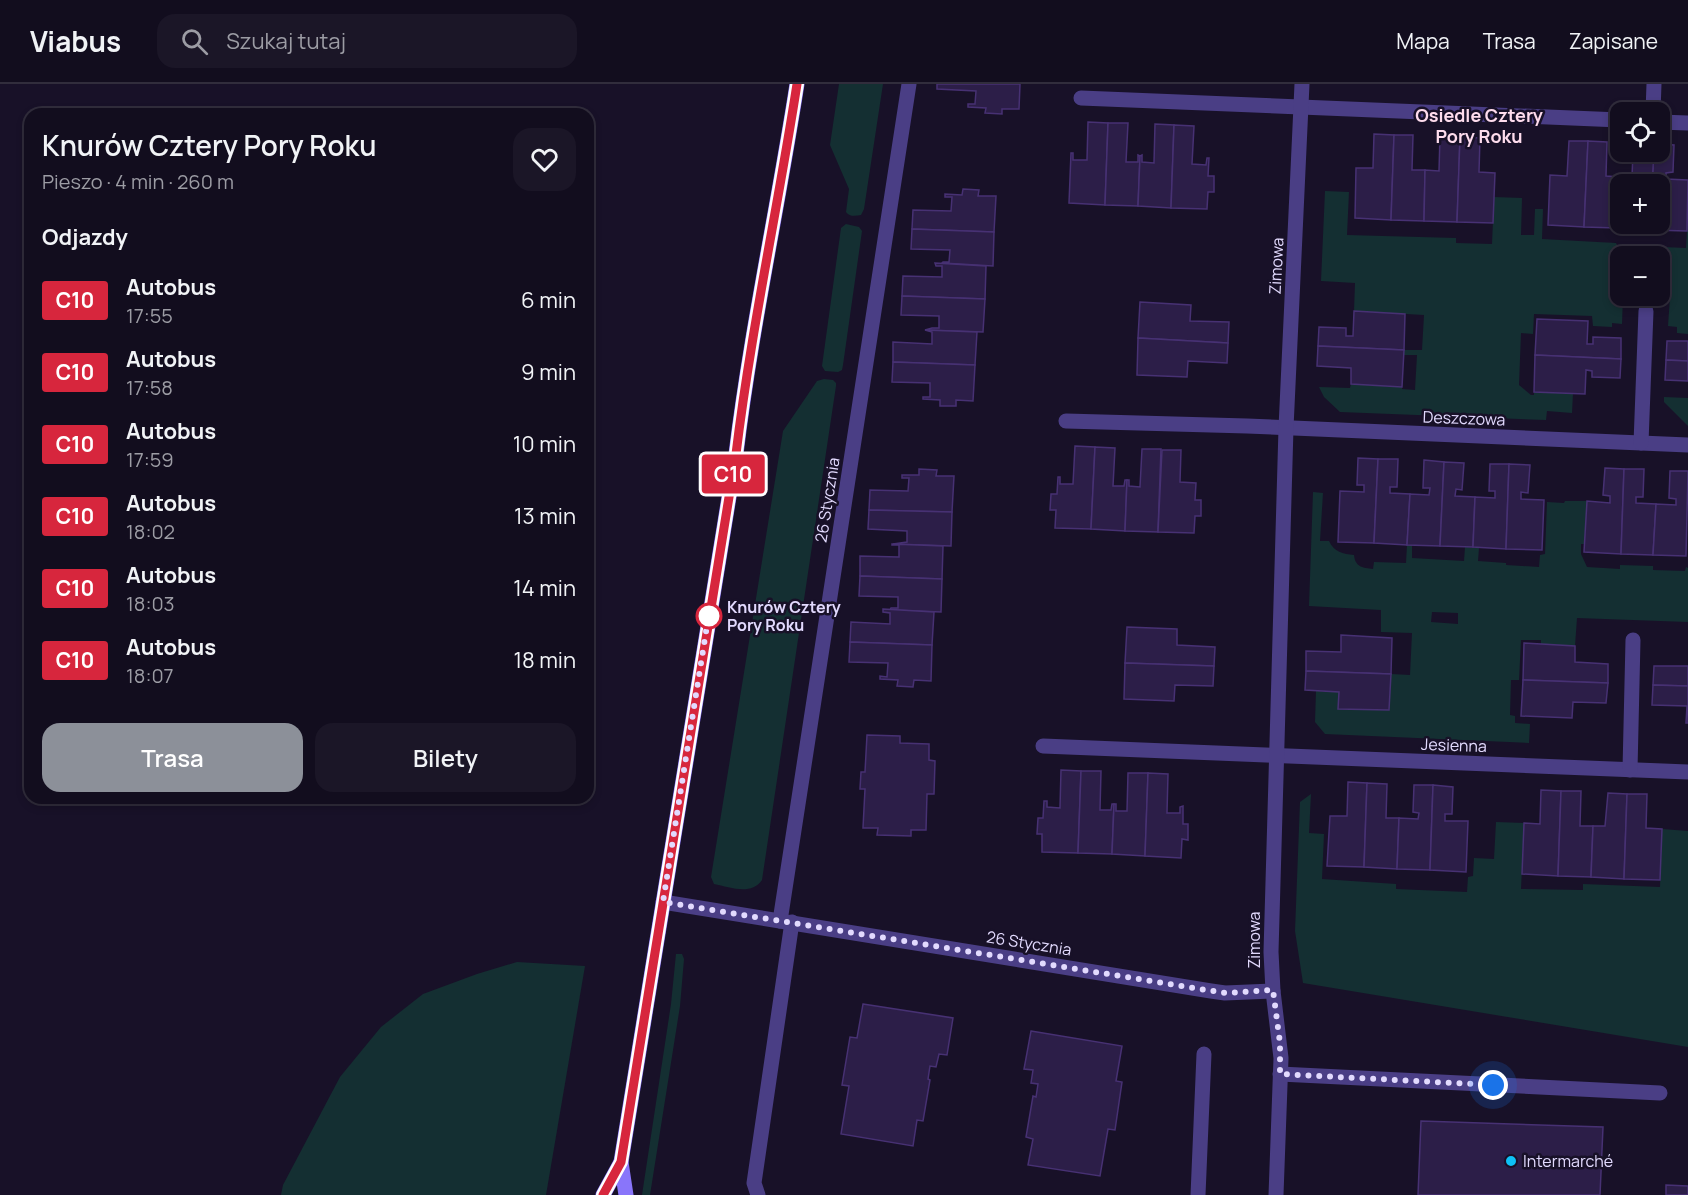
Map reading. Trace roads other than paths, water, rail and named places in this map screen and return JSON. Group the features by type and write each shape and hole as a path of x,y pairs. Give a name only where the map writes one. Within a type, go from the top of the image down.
{"street":[{"path":"626,1195 621,1162 736,454 745,384 797,84"},
{"name":"26 Stycznia","path":"786,922 909,84"},
{"name":"Zimowa","path":"1276,1195 1280,1043 1271,952 1286,428 1302,84"},
{"path":"1653,102 1654,84"},
{"path":"1081,98 1610,120"},
{"path":"1670,122 1688,123"},
{"path":"1641,443 1646,311"},
{"path":"1066,421 1286,428"},
{"name":"Deszczowa","path":"1286,428 1688,445"},
{"path":"1630,770 1633,640"},
{"path":"1043,746 1276,756"},
{"name":"Jesienna","path":"1276,756 1688,772"},
{"name":"26 Stycznia","path":"663,902 1225,993 1273,990"},
{"path":"758,1195 754,1183 786,922"},
{"path":"1198,1195 1204,1054"},
{"path":"1280,1074 1660,1093"},
{"path":"603,1195 621,1162"}],"place":[{"name":"Knurów Cztery Pory Roku","path":"709,616"},
{"name":"Intermarché","path":"1511,1161"}],"district":[{"name":"Osiedle Cztery Pory Roku","path":"1479,126"}]}
